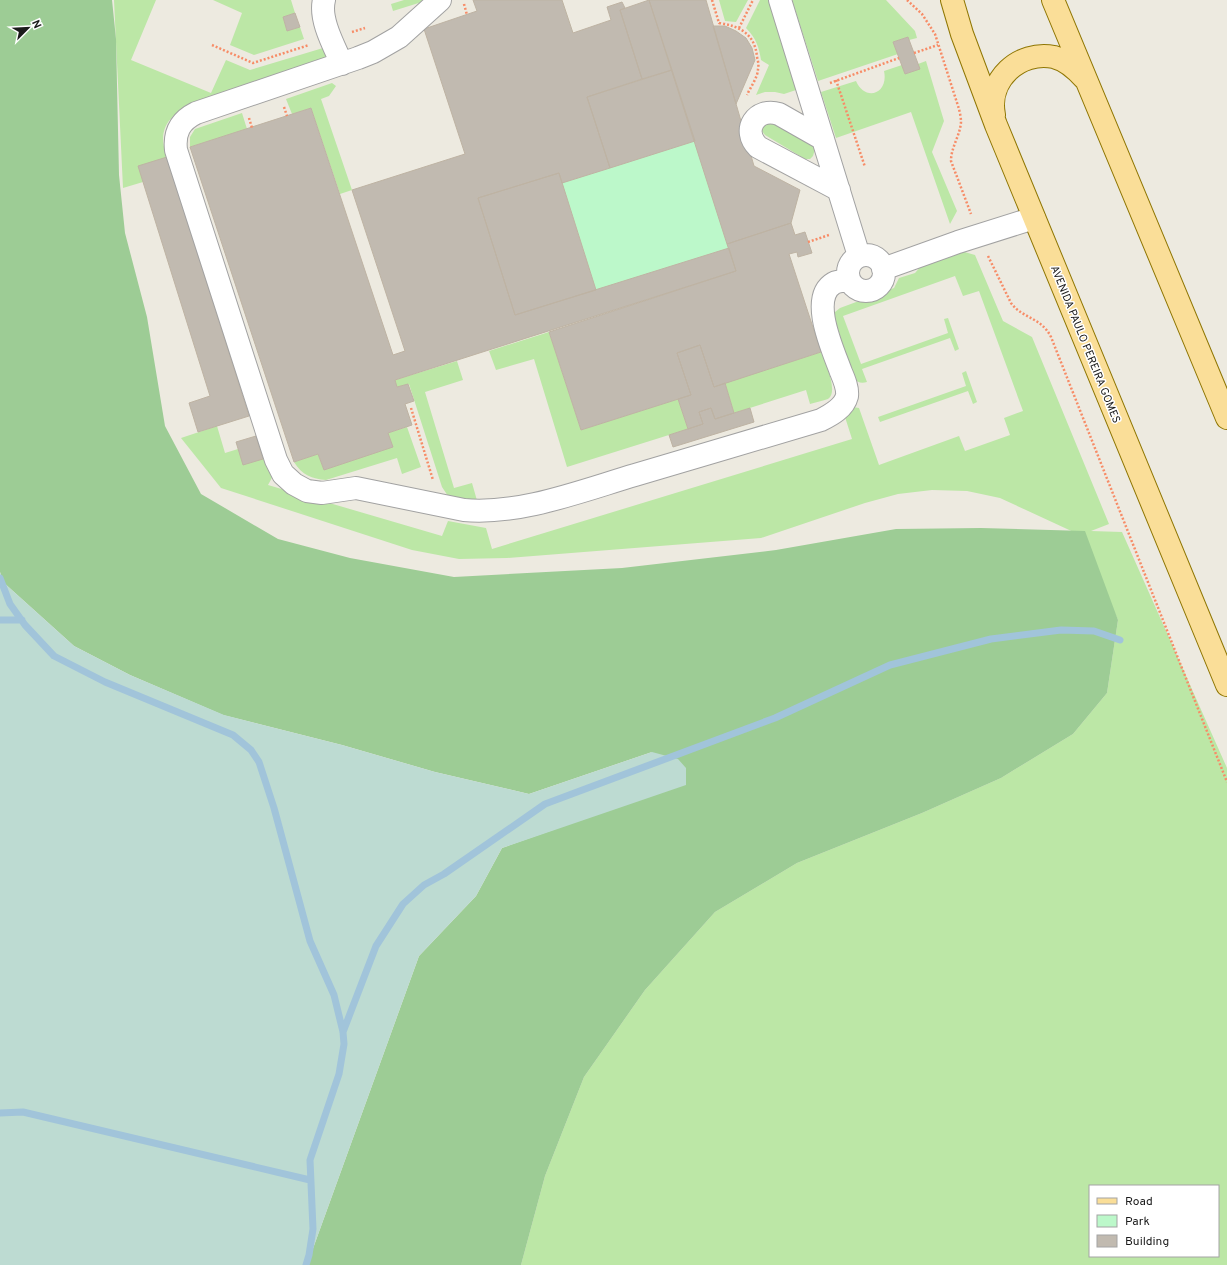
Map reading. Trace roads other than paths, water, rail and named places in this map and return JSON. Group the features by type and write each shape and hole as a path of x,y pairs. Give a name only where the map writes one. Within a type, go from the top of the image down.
{"main road":[{"name":"AVENIDA PAULO PEREIRA GOMES","path":"952,0 962,34 996,125 1227,685"},
{"path":"1053,0 1227,418"},
{"path":"996,125 993,110 994,93 1007,71 1013,65 1021,61 1037,57 1054,57 1076,69 1087,82"}],"lane":[{"path":"324,0 324,17 331,39 342,64"},
{"path":"440,0 399,37 373,52 342,64 206,109 188,117 177,131 175,140 176,150 276,460 283,474 294,484 307,491 322,493 356,488 464,510 504,510 562,497 821,420 840,408 844,403 847,390 824,323 822,305 825,294 831,285 849,280"},
{"path":"780,0 859,256"},
{"path":"823,139 779,114 772,112 760,114 755,118 750,130 754,142 758,147 839,190"},
{"path":"883,268 1034,218"},
{"path":"870,255 876,258 880,261 883,268 884,272 881,283 872,290 861,290 849,280 848,274 850,263 859,256 870,255"}],"waterway":[{"path":"0,578 10,604 25,625 54,656 105,682 233,735 251,750 259,762 274,808 310,941 334,995 343,1032 344,1044 339,1074 310,1160 313,1229 306,1265"},
{"path":"0,620 22,620"},
{"path":"343,1032 376,946 403,904 424,885 444,874 545,804 775,718 890,665 991,639 1061,630 1094,631 1120,640"},
{"path":"0,1113 23,1112 310,1180"}]}
